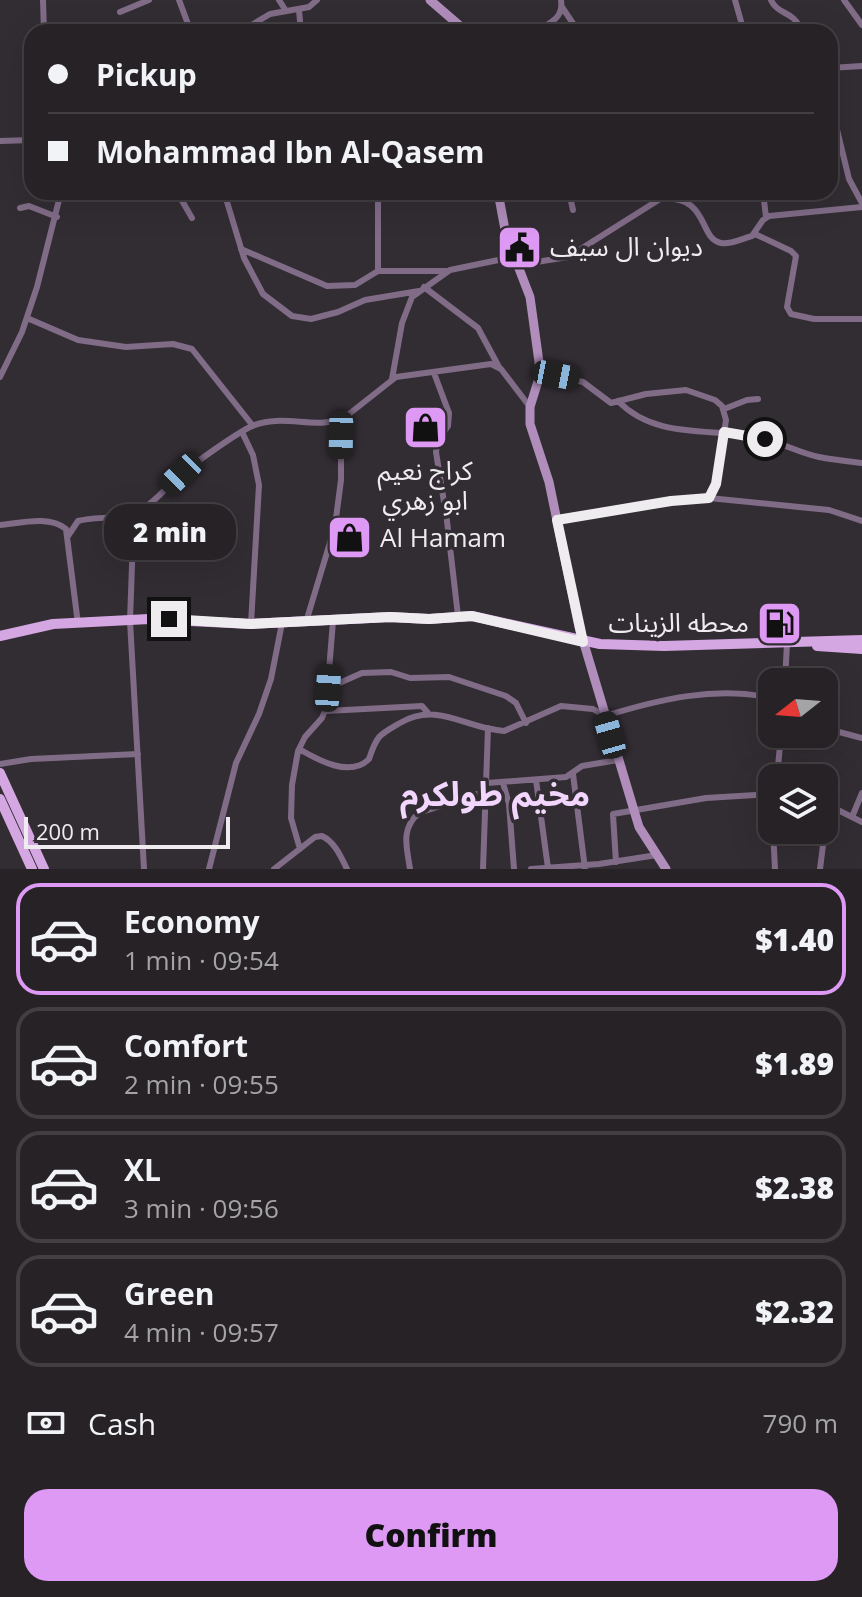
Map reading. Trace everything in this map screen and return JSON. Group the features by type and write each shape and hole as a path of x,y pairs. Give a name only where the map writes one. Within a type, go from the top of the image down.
{"main road":[{"path":"0,639 53,624 169,619 251,624 458,616 497,621 583,642 664,646 862,640"},
{"path":"787,643 862,649"},
{"path":"0,773 44,869"},
{"path":"0,799 32,869"}],"street":[{"path":"43,0 44,24"},
{"path":"120,12 149,0"},
{"path":"179,0 188,24"},
{"path":"279,0 286,11"},
{"path":"253,24 270,14 309,7 317,0"},
{"path":"430,0 458,24"},
{"path":"735,0 742,24"},
{"path":"771,0 776,9 792,17 797,24"},
{"path":"844,0 862,25"},
{"path":"548,24 558,18 562,4"},
{"path":"562,4 573,24"},
{"path":"299,10 300,24"},
{"path":"838,68 862,66"},
{"path":"766,217 862,205 852,187 838,135"},
{"path":"1,138 24,140"},
{"path":"0,376 27,318 60,200"},
{"path":"182,200 192,218"},
{"path":"226,200 241,249 263,294 296,318 311,319 365,300 422,289 478,328 499,367 530,407"},
{"path":"378,200 378,271"},
{"path":"500,200 515,261 530,297 539,372 530,407 532,434 549,482 583,642 639,827 666,869"},
{"path":"571,200 573,210"},
{"path":"241,249 320,284 332,287 355,285 378,271 446,271 568,257 658,200"},
{"path":"684,200 689,202 720,243 755,234 796,256 787,307 791,314 814,319 862,319"},
{"path":"755,234 766,217 764,200"},
{"path":"20,208 29,206 57,217"},
{"path":"392,379 407,305 446,271"},
{"path":"27,318 78,340 126,347 183,345 192,349 253,426"},
{"path":"0,525 78,521 139,511 153,502 181,474 253,426 279,419 324,423 341,420 392,379 488,364 499,367"},
{"path":"539,372 583,382 607,401 686,390 715,400 724,409 724,432 716,484 709,498"},
{"path":"434,373 449,413 448,426 438,440 436,452 458,616"},
{"path":"724,409 758,399"},
{"path":"618,401 635,416 668,428 765,439 818,457 862,463"},
{"path":"306,622 335,526 341,480 341,435 349,414"},
{"path":"242,432 253,455 259,485 251,624"},
{"path":"557,520 671,501 709,498 829,510 862,521"},
{"path":"139,511 133,537 130,621 144,869"},
{"path":"48,521 63,525 68,536 78,624"},
{"path":"68,536 78,521"},
{"path":"300,849 291,818 292,785 299,749 326,711 333,621"},
{"path":"209,869 236,763 271,679 282,623"},
{"path":"786,668 787,643"},
{"path":"328,688 362,673 387,672 410,678 449,677 506,696 516,703 526,723"},
{"path":"299,749 322,762 342,766 363,765 369,759 379,734 407,719 428,713 504,731 561,706 593,709 605,716 678,697 714,692 758,695"},
{"path":"326,711 422,706 428,713"},
{"path":"483,869 488,728"},
{"path":"838,732 862,738"},
{"path":"0,764 31,759 138,754"},
{"path":"410,869 405,835 419,813 486,787 566,777 582,766 618,760"},
{"path":"573,774 585,867"},
{"path":"536,780 548,868"},
{"path":"503,783 509,804 514,869"},
{"path":"852,817 862,793"},
{"path":"616,862 613,814 758,794"},
{"path":"838,810 862,822"},
{"path":"274,869 315,837 326,837 347,869"},
{"path":"774,844 775,869"},
{"path":"820,869 822,844"},
{"path":"531,869 585,867 657,855"}],"place":[{"name":"ديوان ال سيف","path":"519,247"},
{"name":"كراج نعيم ابو زهري","path":"425,428"},
{"name":"Al Hamam","path":"349,538"},
{"name":"محطه الزينات","path":"780,623"}],"district":[{"name":"مخيم طولكرم","path":"495,794"}],"route":[{"path":"169,619 251,624 472,616 583,642 557,520 671,501 709,498 716,484 724,432 765,439"}]}
